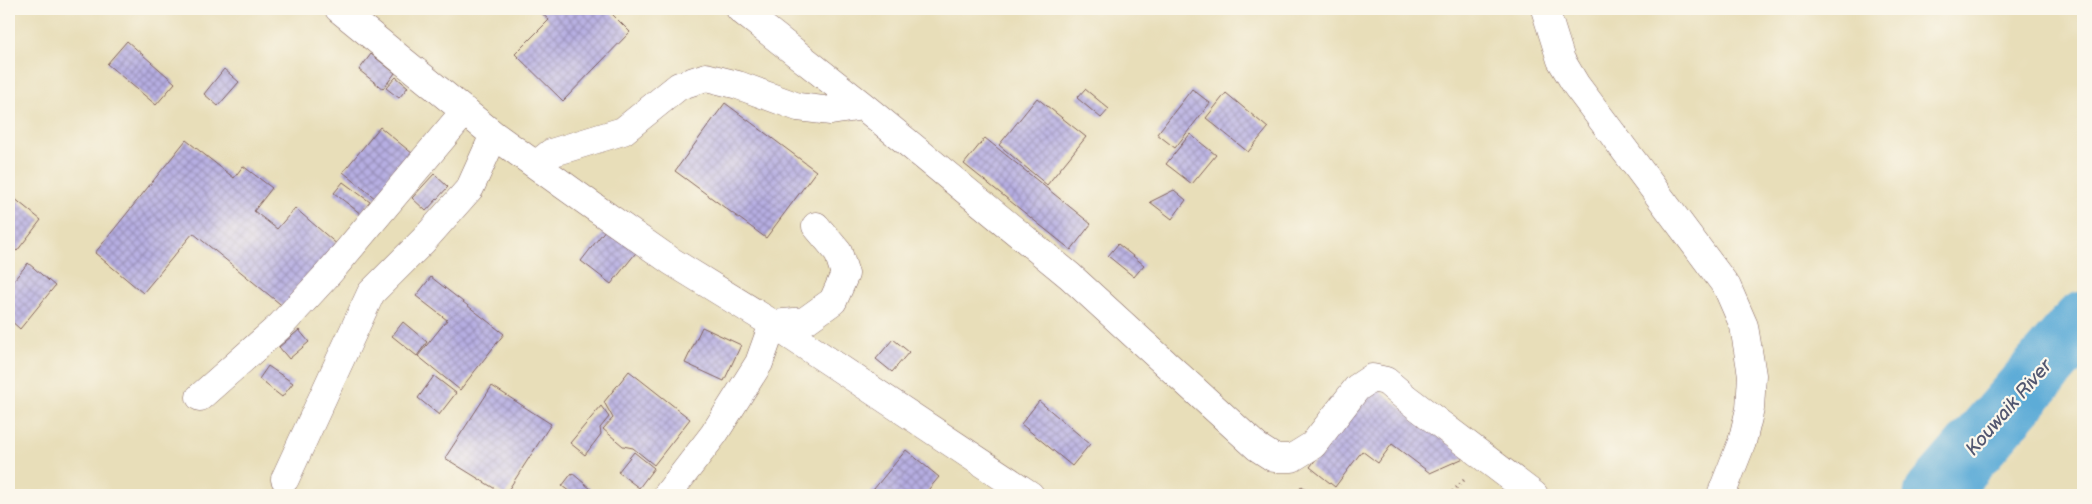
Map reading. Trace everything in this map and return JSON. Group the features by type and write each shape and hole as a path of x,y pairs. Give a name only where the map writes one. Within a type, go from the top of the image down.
{"street":[{"path":"339,9 494,136 672,261 773,324 1030,495"},
{"path":"740,9 863,106 1070,276 1257,447 1274,458 1292,458 1313,445 1357,388 1372,378 1386,381 1534,495"},
{"path":"1545,9 1561,60 1576,85 1727,287 1744,326 1752,375 1750,409 1742,442 1721,495"},
{"path":"536,165 551,153 623,131 679,86 706,77 738,84 798,107 832,111 863,106"},
{"path":"200,397 280,326 328,274 465,111"},
{"path":"285,479 370,293 423,241 470,188 494,136"},
{"path":"773,324 805,320 833,301 845,274 838,252 816,226"},
{"path":"667,495 714,434 759,363 773,324"}],"building":[{"path":"537,9 607,9 630,32 563,101 515,54 549,20"},
{"path":"127,41 175,83 156,105 107,64"},
{"path":"371,54 395,73 383,89 359,70"},
{"path":"224,69 239,82 218,106 204,94"},
{"path":"396,77 408,87 399,98 386,88"},
{"path":"1085,89 1109,109 1101,118 1077,98"},
{"path":"1192,89 1210,103 1175,148 1157,134"},
{"path":"1226,93 1268,128 1248,152 1206,118"},
{"path":"1037,98 1086,137 1047,185 999,145"},
{"path":"725,103 816,171 766,238 675,171"},
{"path":"380,127 413,154 376,199 343,172"},
{"path":"1190,134 1216,155 1192,184 1166,164"},
{"path":"985,138 1091,224 1071,250 964,164"},
{"path":"186,140 234,178 243,166 272,188 254,211 277,229 295,208 339,246 285,308 193,233 143,293 95,253"},
{"path":"434,174 448,187 426,211 412,198"},
{"path":"343,182 370,202 361,214 334,193"},
{"path":"1174,190 1186,200 1172,219 1150,202"},
{"path":"14,198 41,220 17,251 9,245 9,206"},
{"path":"609,225 639,249 611,284 581,261"},
{"path":"1118,244 1144,265 1134,277 1108,256"},
{"path":"28,263 55,286 20,329 9,319 9,286"},
{"path":"431,277 504,334 460,390 418,356 447,320 416,296"},
{"path":"403,322 427,342 417,356 392,336"},
{"path":"702,327 741,345 724,381 685,363"},
{"path":"299,330 309,342 289,359 279,347"},
{"path":"893,339 909,352 892,372 876,359"},
{"path":"268,366 293,383 282,397 259,379"},
{"path":"629,371 690,419 654,465 633,448 623,446 603,429 613,418 604,402"},
{"path":"434,376 456,393 439,415 418,398"},
{"path":"1372,385 1466,457 1430,473 1392,444 1378,463 1362,451 1335,487 1310,467"},
{"path":"492,386 551,424 505,495 445,458"},
{"path":"1039,401 1090,444 1072,466 1021,424"},
{"path":"601,406 609,417 600,428 601,434 585,455 570,443"},
{"path":"906,450 939,477 924,495 869,495"},
{"path":"634,452 654,468 639,488 618,472"},
{"path":"572,473 591,489 586,495 574,495 562,486"},
{"path":"1302,486 1313,495 1295,495"}],"waterway":[{"name":"Kouwaik River","path":"1934,495 2083,322"}]}
